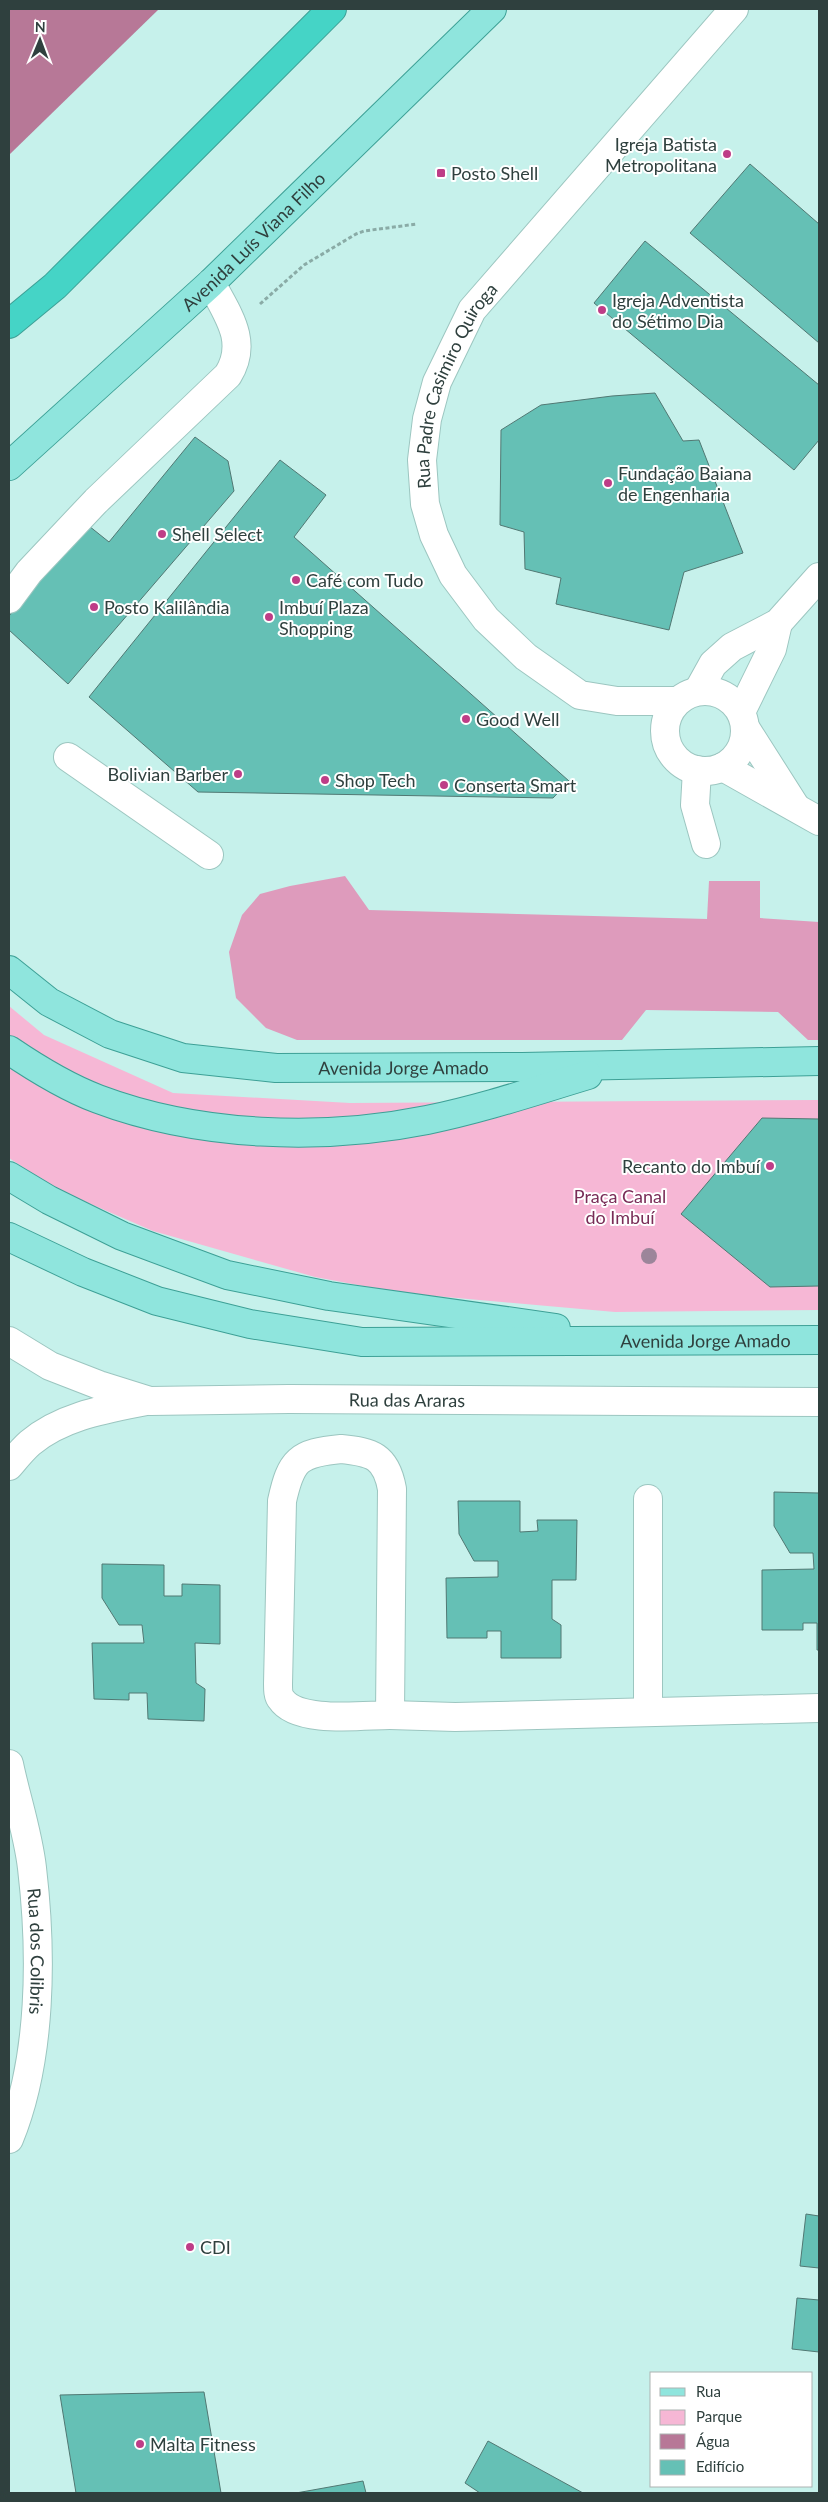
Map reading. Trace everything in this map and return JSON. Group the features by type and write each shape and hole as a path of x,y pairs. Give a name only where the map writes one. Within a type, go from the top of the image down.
{"highway":[{"path":"9,324 55,286 332,9"}],"main road":[{"name":"Avenida Luís Viana Filho","path":"9,466 211,283 492,9"},
{"name":"Avenida Jorge Amado","path":"9,970 49,1002 110,1034 183,1058 276,1068 522,1067 819,1061"},
{"path":"9,1050 50,1077 97,1099 147,1116 207,1126 300,1133 356,1130 427,1120 524,1094 622,1064"},
{"path":"9,1176 49,1200 122,1236 227,1275 329,1296 653,1342"},
{"name":"Avenida Jorge Amado","path":"9,1237 82,1272 157,1301 250,1324 362,1342 819,1340"}],"street":[{"name":"Rua Padre Casimiro Quiroga","path":"688,696 625,701 580,695 526,657 486,619 453,575 434,535 425,504 422,460 427,419 437,382 472,310 734,9"},
{"path":"9,599 29,572 96,501 228,375 236,362 235,330 211,283"},
{"path":"819,577 778,623 732,647 712,664 665,723 668,748 675,758 685,766 710,769 745,782 795,806 819,821"},
{"path":"706,844 695,805 710,769 732,761 740,752 744,721 772,648 778,623"},
{"path":"688,696 711,690 723,694 734,702 795,806"},
{"path":"68,757 209,856"},
{"name":"Rua das Araras","path":"9,1342 50,1366 99,1385 150,1401 289,1399 819,1402"},
{"path":"9,1466 30,1443 61,1425 94,1412 150,1401"},
{"path":"390,1715 392,1489 389,1473 379,1460 366,1451 341,1449 319,1451 300,1460 288,1474 282,1501 278,1684 280,1699 290,1708 312,1716 390,1715 455,1717 819,1708"},
{"path":"648,1499 648,1712"},
{"name":"Rua dos Colibris","path":"9,1764 32,1866 38,1943 35,2020 26,2080 9,2139"}],"path":[{"path":"262,302 304,265 364,230 417,224"}],"green space":[{"name":"Praça Canal do Imbuí","path":"9,1006 44,1035 173,1093 350,1103 819,1100 819,1310 615,1312 401,1293 315,1277 153,1231 56,1189 9,1158"}],"shaded area":[{"path":"345,876 369,910 707,919 709,881 760,881 760,918 819,922 819,1040 808,1040 778,1012 646,1010 622,1040 297,1040 266,1028 236,998 229,952 242,915 260,894 290,886"}],"water":[{"path":"9,9 159,9 9,155"}],"building":[{"path":"750,164 819,224 819,343 690,233"},
{"path":"645,241 819,385 819,440 794,470 594,303"},
{"name":"Fundação Baiana de Engenharia","path":"655,393 683,441 699,440 743,553 684,572 669,630 556,604 561,578 525,569 524,532 500,525 501,430 541,405 612,396"},
{"path":"195,437 228,461 234,491 68,684 9,630 9,616 84,522 109,542"},
{"name":"Imbuí Plaza Shopping","path":"280,460 326,495 294,537 569,781 553,798 198,792 89,697"},
{"name":"Recanto do Imbuí","path":"762,1118 819,1119 819,1286 770,1287 681,1214"},
{"path":"774,1492 819,1493 819,1650 817,1650 817,1623 803,1623 803,1630 762,1630 762,1570 814,1569 813,1553 790,1553 774,1526"},
{"path":"458,1501 520,1501 520,1532 538,1531 537,1520 577,1520 576,1580 552,1580 552,1619 561,1625 561,1658 501,1658 501,1631 487,1631 487,1638 447,1638 446,1578 498,1577 498,1561 474,1561 459,1534"},
{"path":"102,1564 164,1565 164,1596 182,1596 182,1584 220,1585 220,1644 195,1643 196,1683 205,1689 204,1721 148,1719 147,1693 129,1693 129,1700 94,1699 92,1643 144,1643 142,1625 119,1625 102,1598"},
{"path":"806,2214 819,2216 819,2268 800,2266"},
{"path":"797,2298 819,2300 819,2352 792,2349"},
{"name":"Malta Fitness","path":"204,2392 221,2493 76,2493 60,2395"},
{"path":"488,2441 583,2493 480,2493 465,2483"},
{"path":"363,2481 366,2493 296,2493"}],"place":[{"name":"Igreja Batista Metropolitana","path":"727,154"},
{"name":"Posto Shell","path":"441,173"},
{"name":"Igreja Adventista do Sétimo Dia","path":"602,310"},
{"name":"Fundação Baiana de Engenharia","path":"608,483"},
{"name":"Shell Select","path":"162,534"},
{"name":"Café com Tudo","path":"296,580"},
{"name":"Posto Kalilândia","path":"94,607"},
{"name":"Imbuí Plaza Shopping","path":"269,617"},
{"name":"Good Well","path":"466,719"},
{"name":"Bolivian Barber","path":"238,774"},
{"name":"Shop Tech","path":"325,780"},
{"name":"Conserta Smart","path":"444,785"},
{"name":"Recanto do Imbuí","path":"770,1166"},
{"name":"CDI","path":"190,2247"},
{"name":"Malta Fitness","path":"140,2444"}]}
